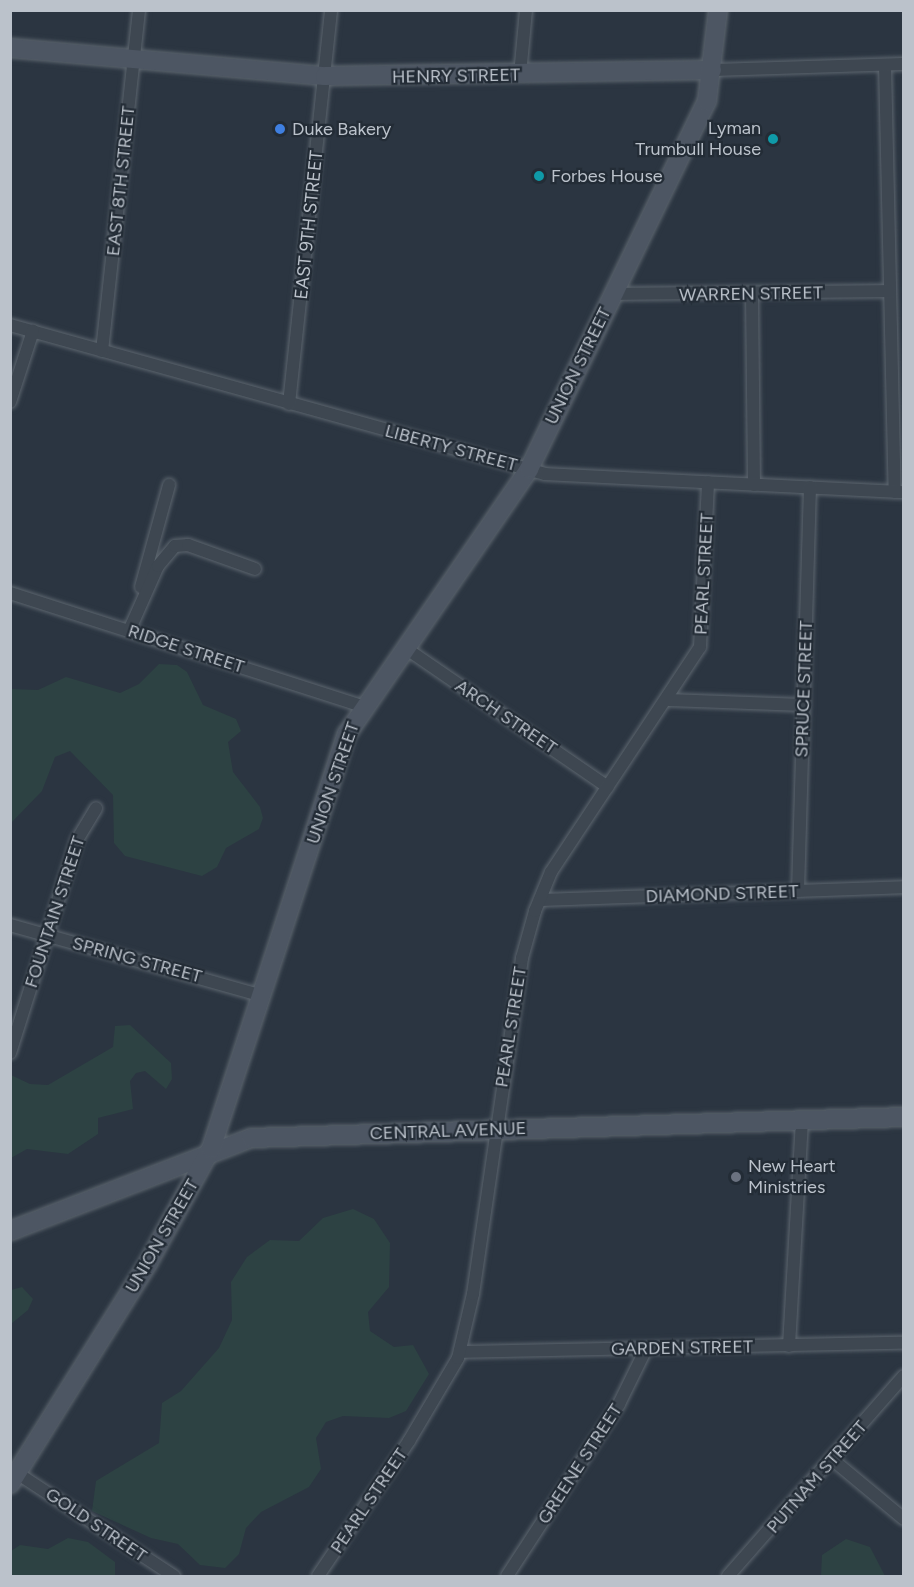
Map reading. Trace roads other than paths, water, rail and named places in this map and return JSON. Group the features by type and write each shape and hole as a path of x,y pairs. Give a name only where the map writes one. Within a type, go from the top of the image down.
{"street":[{"name":"EAST 8TH STREET","path":"102,351 139,10"},
{"name":"EAST 9TH STREET","path":"289,404 331,10"},
{"path":"520,75 526,10"},
{"name":"UNION STREET","path":"14,1478 144,1270 212,1149 347,734 362,706 529,469 707,101 718,10"},
{"name":"HENRY STREET","path":"10,48 325,76 520,75 903,64"},
{"path":"885,65 890,291 899,492"},
{"name":"WARREN STREET","path":"612,294 890,291"},
{"path":"752,294 754,485"},
{"name":"LIBERTY STREET","path":"10,325 289,404 560,476 899,492"},
{"path":"10,402 33,331"},
{"name":"PEARL STREET","path":"318,1576 447,1380 460,1352 473,1294 494,1129 522,958 540,900 552,872 692,664 703,634 708,482"},
{"path":"129,631 169,485"},
{"name":"SPRUCE STREET","path":"798,891 810,487"},
{"path":"129,631 158,566 175,546 205,550 255,569"},
{"name":"RIDGE STREET","path":"10,593 362,706"},
{"name":"ARCH STREET","path":"404,647 608,787"},
{"path":"668,700 804,705"},
{"name":"FOUNTAIN STREET","path":"10,1053 77,840 96,808"},
{"name":"DIAMOND STREET","path":"540,900 903,887"},
{"name":"SPRING STREET","path":"10,925 263,996"},
{"name":"CENTRAL AVENUE","path":"10,1231 130,1186 212,1149 250,1138 903,1117"},
{"path":"789,1346 802,1120"},
{"name":"GARDEN STREET","path":"460,1352 903,1343"},
{"name":"GREENE STREET","path":"507,1576 619,1404 646,1349"},
{"name":"PUTNAM STREET","path":"728,1576 833,1460 903,1376"},
{"path":"833,1460 903,1519"},
{"name":"GOLD STREET","path":"14,1478 174,1576"}],"place":[{"name":"Duke Bakery","path":"280,129"},
{"name":"Lyman Trumbull House","path":"773,139"},
{"name":"Forbes House","path":"539,176"},
{"name":"New Heart Ministries","path":"736,1177"}]}
